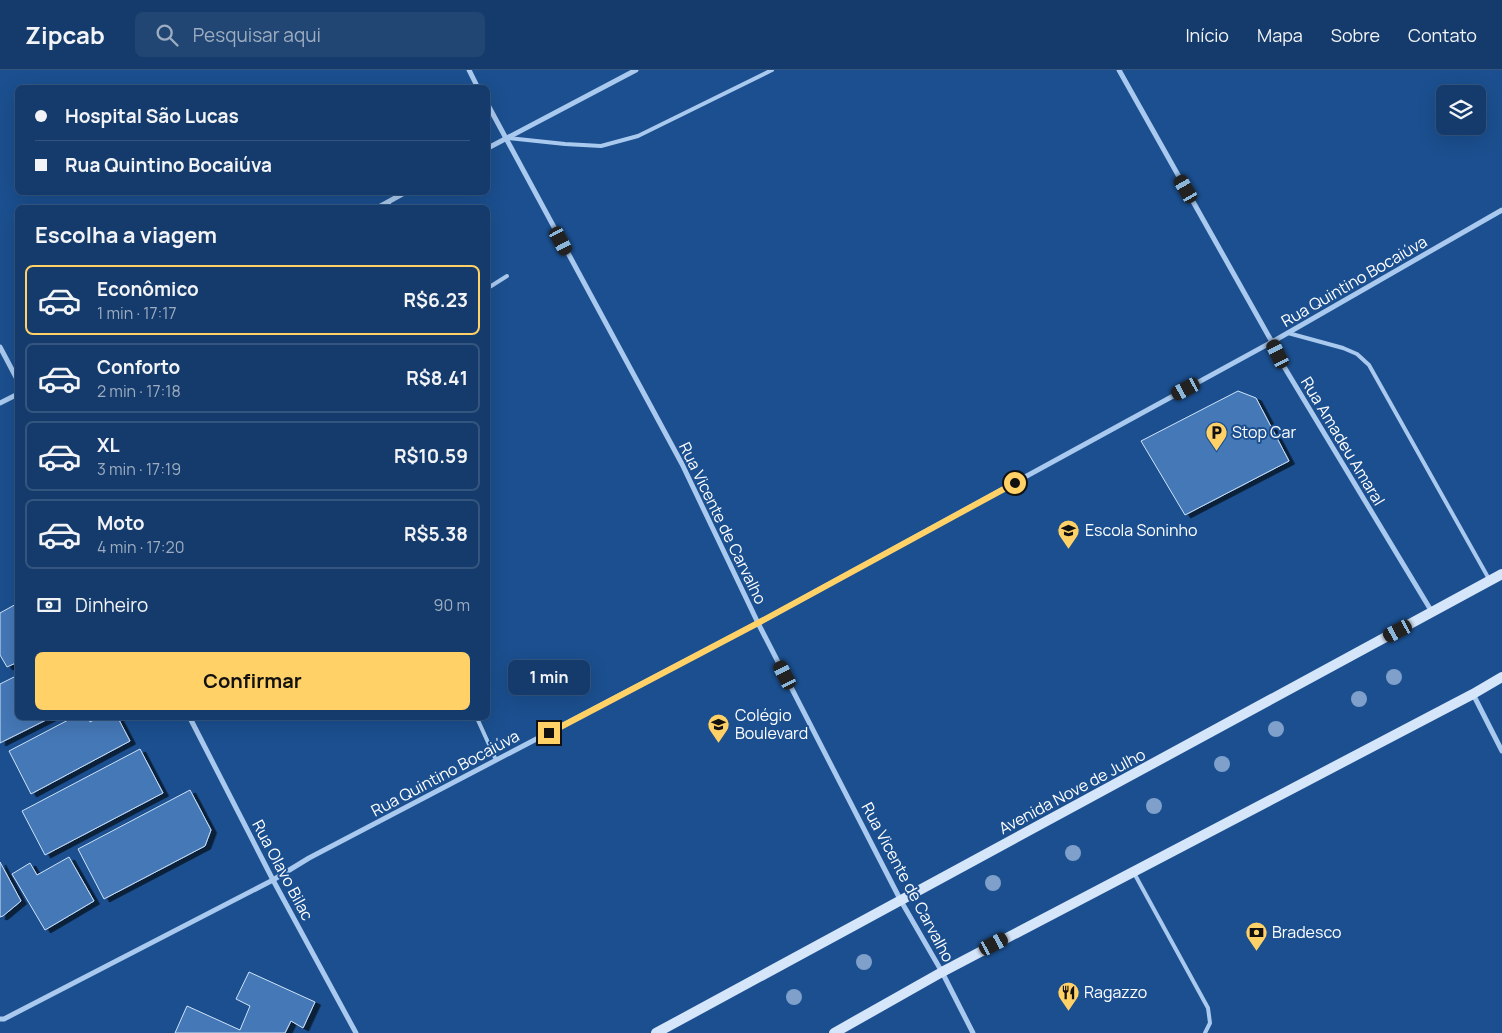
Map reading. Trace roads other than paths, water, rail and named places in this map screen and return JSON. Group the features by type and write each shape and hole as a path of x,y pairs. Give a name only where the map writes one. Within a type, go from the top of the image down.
{"main road":[{"name":"Avenida Nove de Julho","path":"656,1033 1502,574"},
{"path":"834,1033 942,972 1473,694 1502,677"}],"street":[{"path":"469,70 476,85"},
{"path":"490,147 636,70"},
{"name":"Rua Amadeu Amaral","path":"1119,70 1272,342 1283,365 1433,613"},
{"name":"Rua Vicente de Carvalho","path":"490,109 682,464 758,623 901,901 942,972 973,1033"},
{"path":"390,205 402,195"},
{"name":"Rua Quintino Bocaiúva","path":"0,1019 4,1019 273,880 309,858 758,623 1272,342 1502,210"},
{"path":"0,347 15,375"},
{"path":"0,403 15,396"},
{"path":"1473,694 1502,751"},
{"name":"Rua Olavo Bilac","path":"191,720 273,880 356,1033"}],"lane":[{"path":"506,138 602,146 638,136 772,70"},
{"path":"490,287 507,276"},
{"path":"1288,333 1343,348 1357,354 1369,364 1490,581"},
{"path":"478,720 496,760"},
{"path":"1133,871 1208,1008 1210,1023 1206,1033"}],"place":[{"name":"Stop Car","path":"1216,451"},
{"name":"Escola Soninho","path":"1069,549"},
{"name":"Colégio Boulevard","path":"719,743"},
{"name":"Bradesco","path":"1256,951"},
{"name":"Ragazzo","path":"1068,1011"}]}
